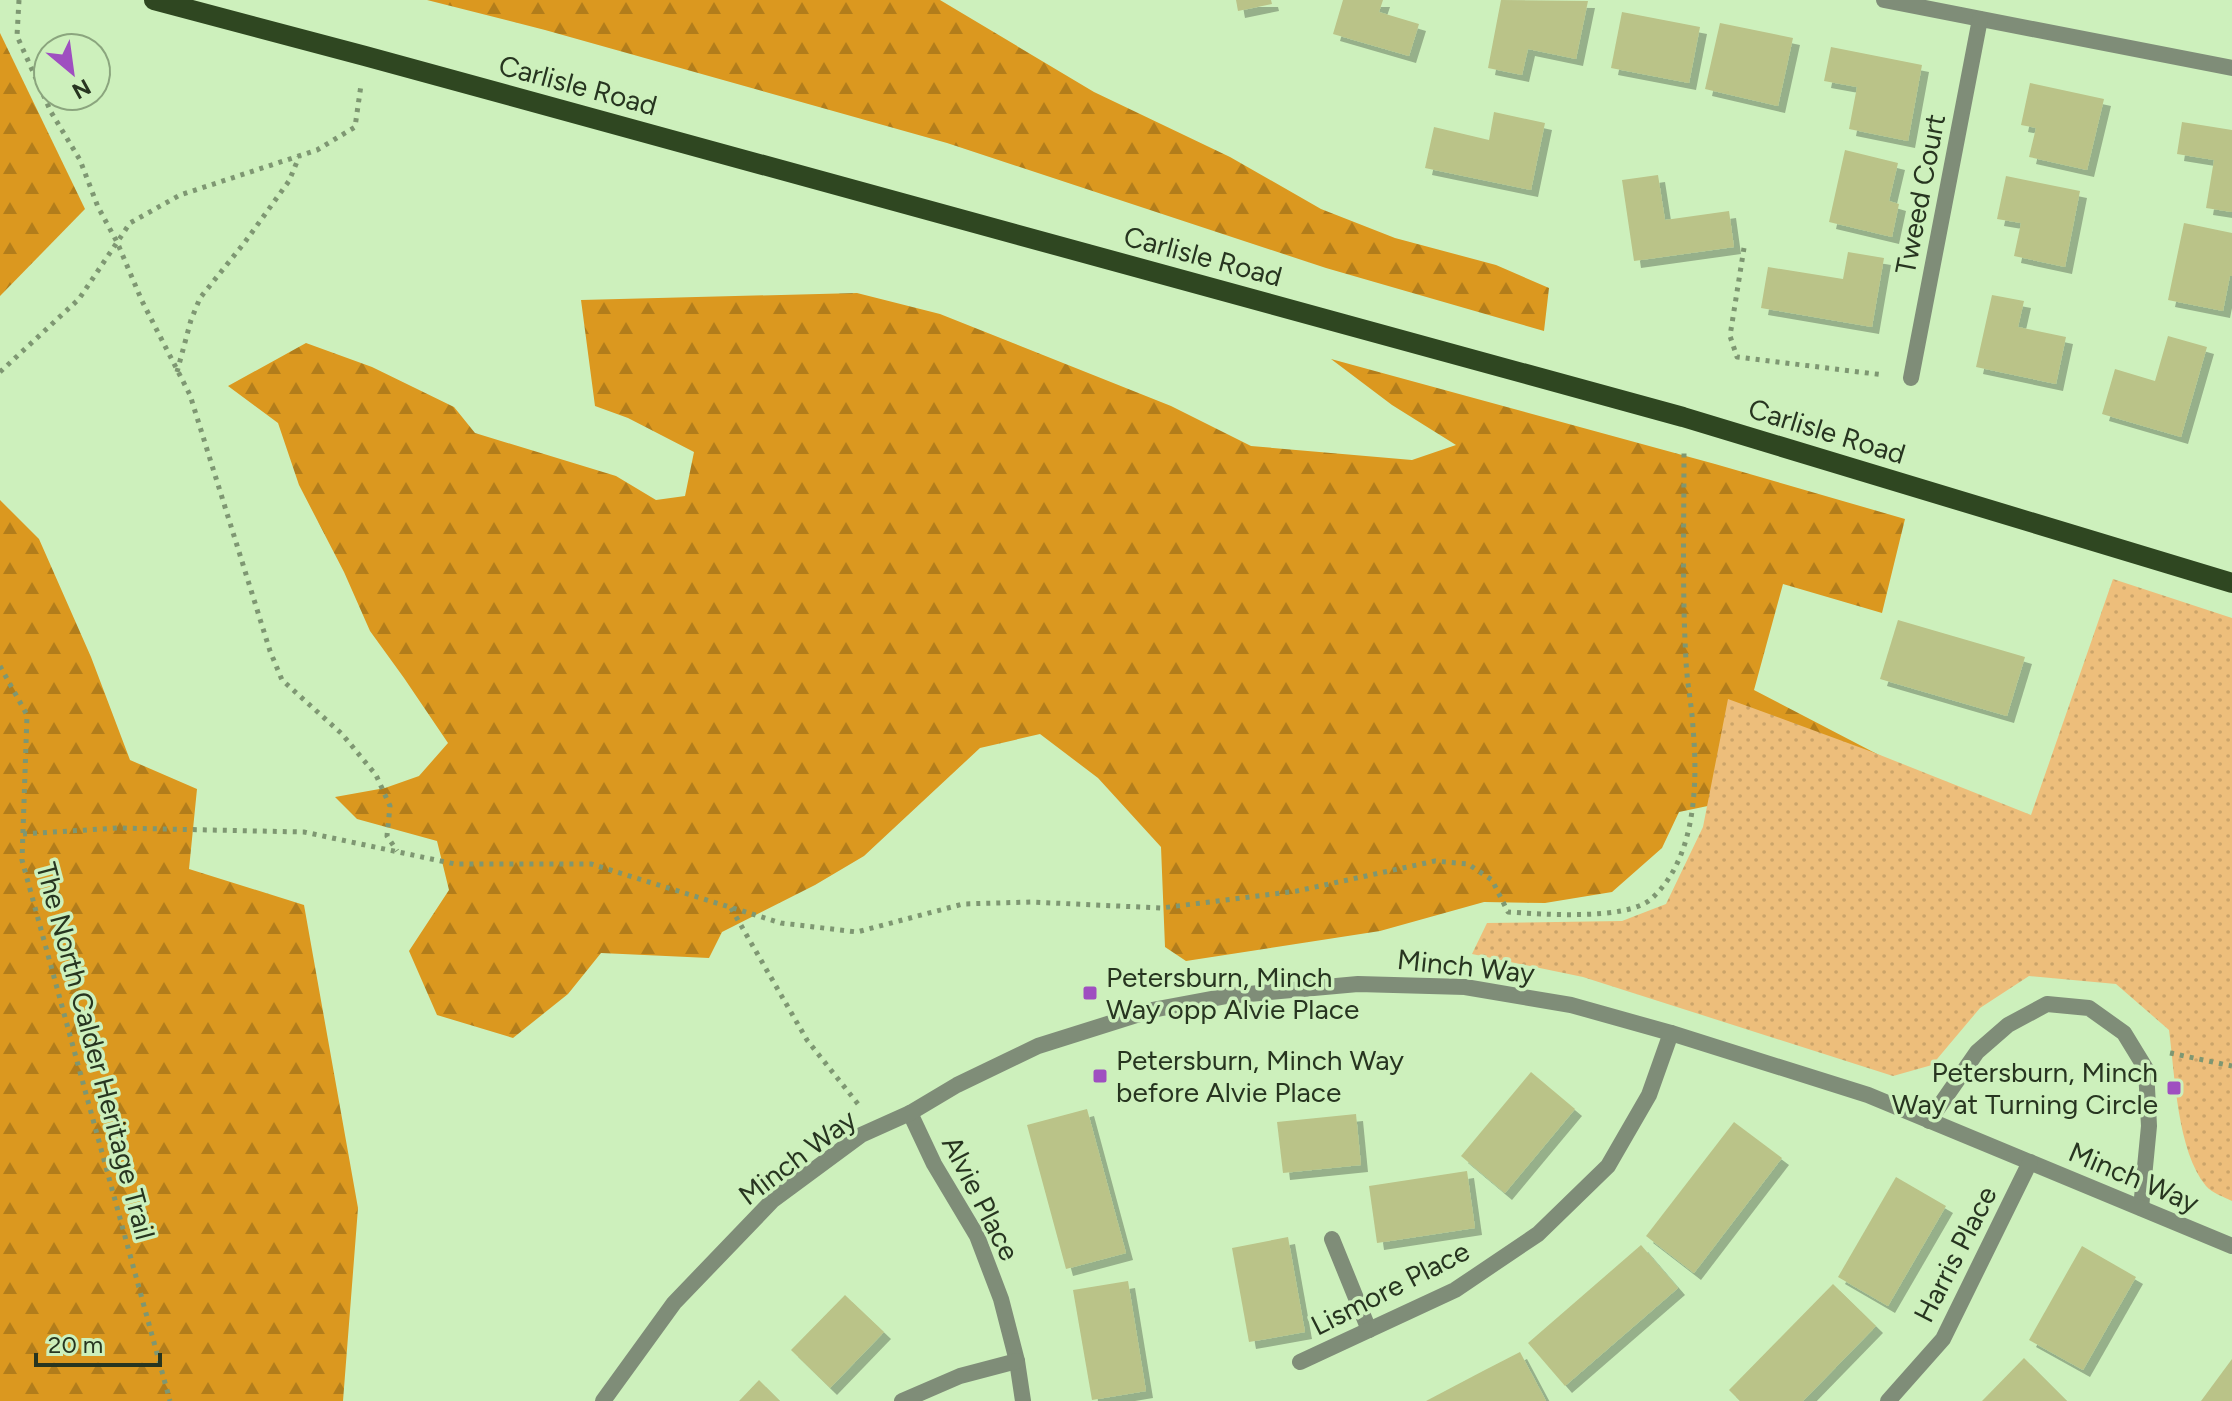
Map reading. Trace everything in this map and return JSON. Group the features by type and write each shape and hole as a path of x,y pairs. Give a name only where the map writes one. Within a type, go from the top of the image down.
{"main road":[{"name":"Carlisle Road","path":"154,0 1683,417 2232,583"}],"street":[{"path":"1884,0 2232,68"},
{"name":"Tweed Court","path":"1911,378 1980,19"},
{"name":"Minch Way","path":"603,1401 674,1303 773,1200 861,1135 1038,1046 1152,1010 1227,996 1358,984 1465,987 1571,1005 1868,1095 2232,1246"},
{"path":"1929,1121 1977,1052 2008,1025 2047,1004 2089,1008 2124,1033 2146,1069 2149,1126 2141,1208"},
{"name":"Lismore Place","path":"1300,1362 1455,1290 1538,1234 1608,1166 1649,1095 1671,1033"},
{"name":"Alvie Place","path":"910,1113 934,1164 977,1236 1001,1299 1017,1361 1023,1401"},
{"name":"Harris Place","path":"1888,1401 1943,1339 2030,1162"},
{"path":"1332,1239 1369,1330"},
{"path":"902,1401 960,1376 1017,1361"}],"path":[{"path":"19,0 17,36 51,112 80,160 98,207 190,395 270,651 282,680 342,734 376,775 390,806 387,836 398,852"},
{"path":"0,372 79,299 130,223 180,195 317,150 355,127 365,56"},
{"path":"177,372 200,298 289,181 299,156"},
{"path":"1744,248 1730,336 1737,357 1911,378"},
{"path":"23,834 117,828 304,832 455,864 591,864 781,923 857,932 963,904 1031,902 1161,908 1297,891 1435,861 1468,864 1492,880 1508,912 1564,915 1622,911 1649,900 1671,874 1687,837 1694,799 1694,729 1686,663 1683,417"},
{"name":"The North Calder Heritage Trail","path":"0,666 27,715 22,860 170,1401"},
{"path":"730,907 807,1040 877,1128"},
{"path":"2131,1044 2232,1066"}],"green space":[{"path":"427,0 940,0 1094,92 1230,157 1321,209 1395,238 1496,265 1549,288 1544,331 1326,268 947,143"},
{"path":"0,33 32,99 32,112 38,112 85,209 0,296"},
{"path":"857,293 940,314 1171,406 1251,446 1412,460 1456,445 1392,405 1331,359 1905,519 1882,613 1783,584 1754,690 1950,792 1722,803 1679,812 1662,848 1612,892 1545,903 1484,902 1380,931 1186,961 1165,947 1161,847 1098,778 1040,734 980,748 864,856 815,885 722,932 709,958 601,953 568,994 513,1038 437,1015 409,951 449,890 437,841 357,819 335,797 385,788 419,776 448,743 370,631 344,572 299,485 278,423 228,386 306,343 372,367 454,407 475,433 616,476 656,500 685,496 694,452 628,418 595,406 581,300"},
{"path":"0,500 39,539 91,657 130,760 197,789 189,869 304,905 358,1208 343,1401 0,1401"}],"shaded area":[{"path":"2113,579 2232,618 2232,1201 2206,1186 2189,1153 2179,1112 2169,1030 2116,984 2029,976 1980,1008 1932,1065 1893,1076 1583,977 1472,954 1487,923 1622,921 1666,904 1703,827 1728,699 2031,815"}],"building":[{"path":"1236,0 1271,0 1272,4 1238,11"},
{"path":"1343,0 1383,0 1379,12 1419,24 1409,56 1333,34"},
{"path":"1501,0 1588,1 1576,59 1528,49 1522,75 1488,68"},
{"path":"1622,12 1700,27 1689,83 1611,68"},
{"path":"1720,23 1793,38 1778,106 1705,89"},
{"path":"1831,47 1922,65 1908,141 1849,129 1857,87 1824,81"},
{"path":"2030,83 2104,99 2087,170 2029,157 2036,128 2021,125"},
{"path":"1494,112 1545,123 1531,190 1425,168 1434,127 1489,140"},
{"path":"2182,122 2232,130 2232,212 2206,208 2214,160 2177,154"},
{"path":"1845,150 1898,163 1889,201 1899,204 1892,237 1829,222"},
{"path":"1658,175 1665,220 1729,211 1734,247 1634,261 1622,180"},
{"path":"2006,176 2080,191 2065,267 2014,256 2021,223 1997,219"},
{"path":"2184,223 2232,233 2232,276 2223,311 2168,300"},
{"path":"1848,252 1884,258 1872,327 1761,308 1768,267 1843,279"},
{"path":"1992,295 2024,301 2018,327 2066,337 2056,384 1976,367"},
{"path":"2168,336 2207,347 2181,437 2102,414 2115,369 2155,381"},
{"path":"1898,620 2025,657 2007,716 1880,679"},
{"path":"1531,1072 1575,1109 1505,1193 1461,1156"},
{"path":"1087,1109 1126,1253 1066,1269 1027,1125"},
{"path":"1356,1114 1361,1165 1283,1173 1277,1122"},
{"path":"1734,1122 1782,1158 1694,1273 1646,1236"},
{"path":"1467,1171 1475,1228 1377,1243 1369,1186"},
{"path":"1896,1177 1946,1206 1888,1306 1838,1277"},
{"path":"1288,1237 1305,1332 1249,1342 1232,1248"},
{"path":"1641,1245 1678,1288 1565,1386 1528,1343"},
{"path":"2082,1246 2136,1277 2083,1370 2029,1340"},
{"path":"1128,1281 1146,1391 1092,1400 1073,1290"},
{"path":"1833,1284 1876,1326 1803,1401 1740,1401 1729,1390"},
{"path":"845,1295 884,1332 830,1388 791,1350"},
{"path":"1520,1352 1546,1401 1426,1401 1483,1371"},
{"path":"2024,1358 2067,1401 1982,1401"},
{"path":"2232,1359 2232,1401 2201,1401"},
{"path":"759,1380 780,1401 739,1401"}],"place":[{"name":"Petersburn, Minch Way opp Alvie Place","path":"1090,993"},
{"name":"Petersburn, Minch Way before Alvie Place","path":"1100,1076"},
{"name":"Petersburn, Minch Way at Turning Circle","path":"2174,1088"}]}
